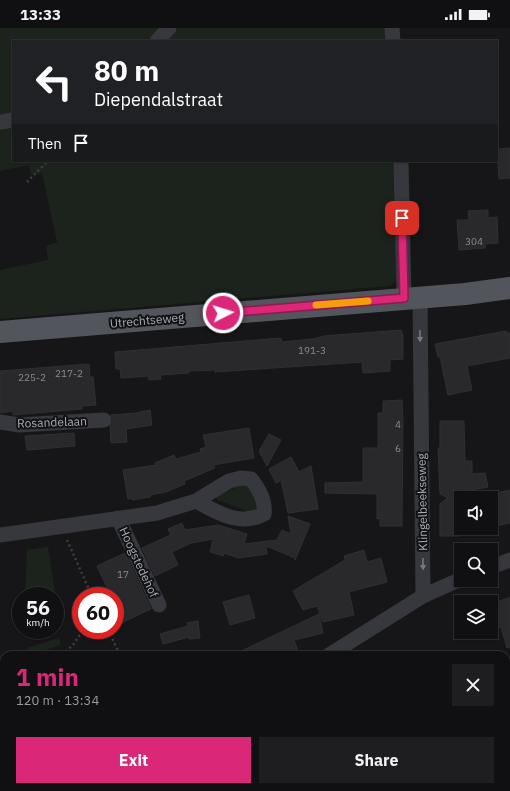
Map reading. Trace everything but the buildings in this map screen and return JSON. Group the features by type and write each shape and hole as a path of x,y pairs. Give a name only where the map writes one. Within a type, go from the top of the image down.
{"main road":[{"name":"Utrechtseweg","path":"0,332 465,294 510,288"}],"street":[{"path":"158,40 169,28"},
{"path":"392,28 393,40"},
{"path":"0,122 12,120"},
{"name":"Klingelbeekseweg","path":"401,162 412,298 424,596"},
{"name":"Rosandelaan","path":"0,422 19,425 104,420"},
{"name":"Hoogstedehof","path":"0,535 157,513 196,501"},
{"name":"Hoogstedehof","path":"118,518 159,605"},
{"path":"498,564 510,560"},
{"path":"335,651 424,596 454,582"}],"path":[{"path":"27,182 47,162"},
{"path":"61,527 88,587"},
{"path":"66,651 77,639"},
{"path":"112,639 118,651"}],"shaded area":[{"path":"0,28 160,28 148,40 12,40 12,114 0,116"},
{"path":"177,28 386,28 387,40 167,40"},
{"path":"12,126 12,162 395,162 397,281 390,286 0,319 0,270 48,260 46,246 57,242 42,173 31,175 29,165 0,171 0,129"},
{"path":"247,482 257,501 258,510 249,512 216,498 218,496"},
{"path":"48,547 54,587 25,587 27,550"},
{"path":"56,639 59,639 61,645 42,651 28,651 27,648"}],"slow traffic":[{"path":"316,305 368,301"}],"route":[{"path":"223,313 404,298 402,218"}]}
